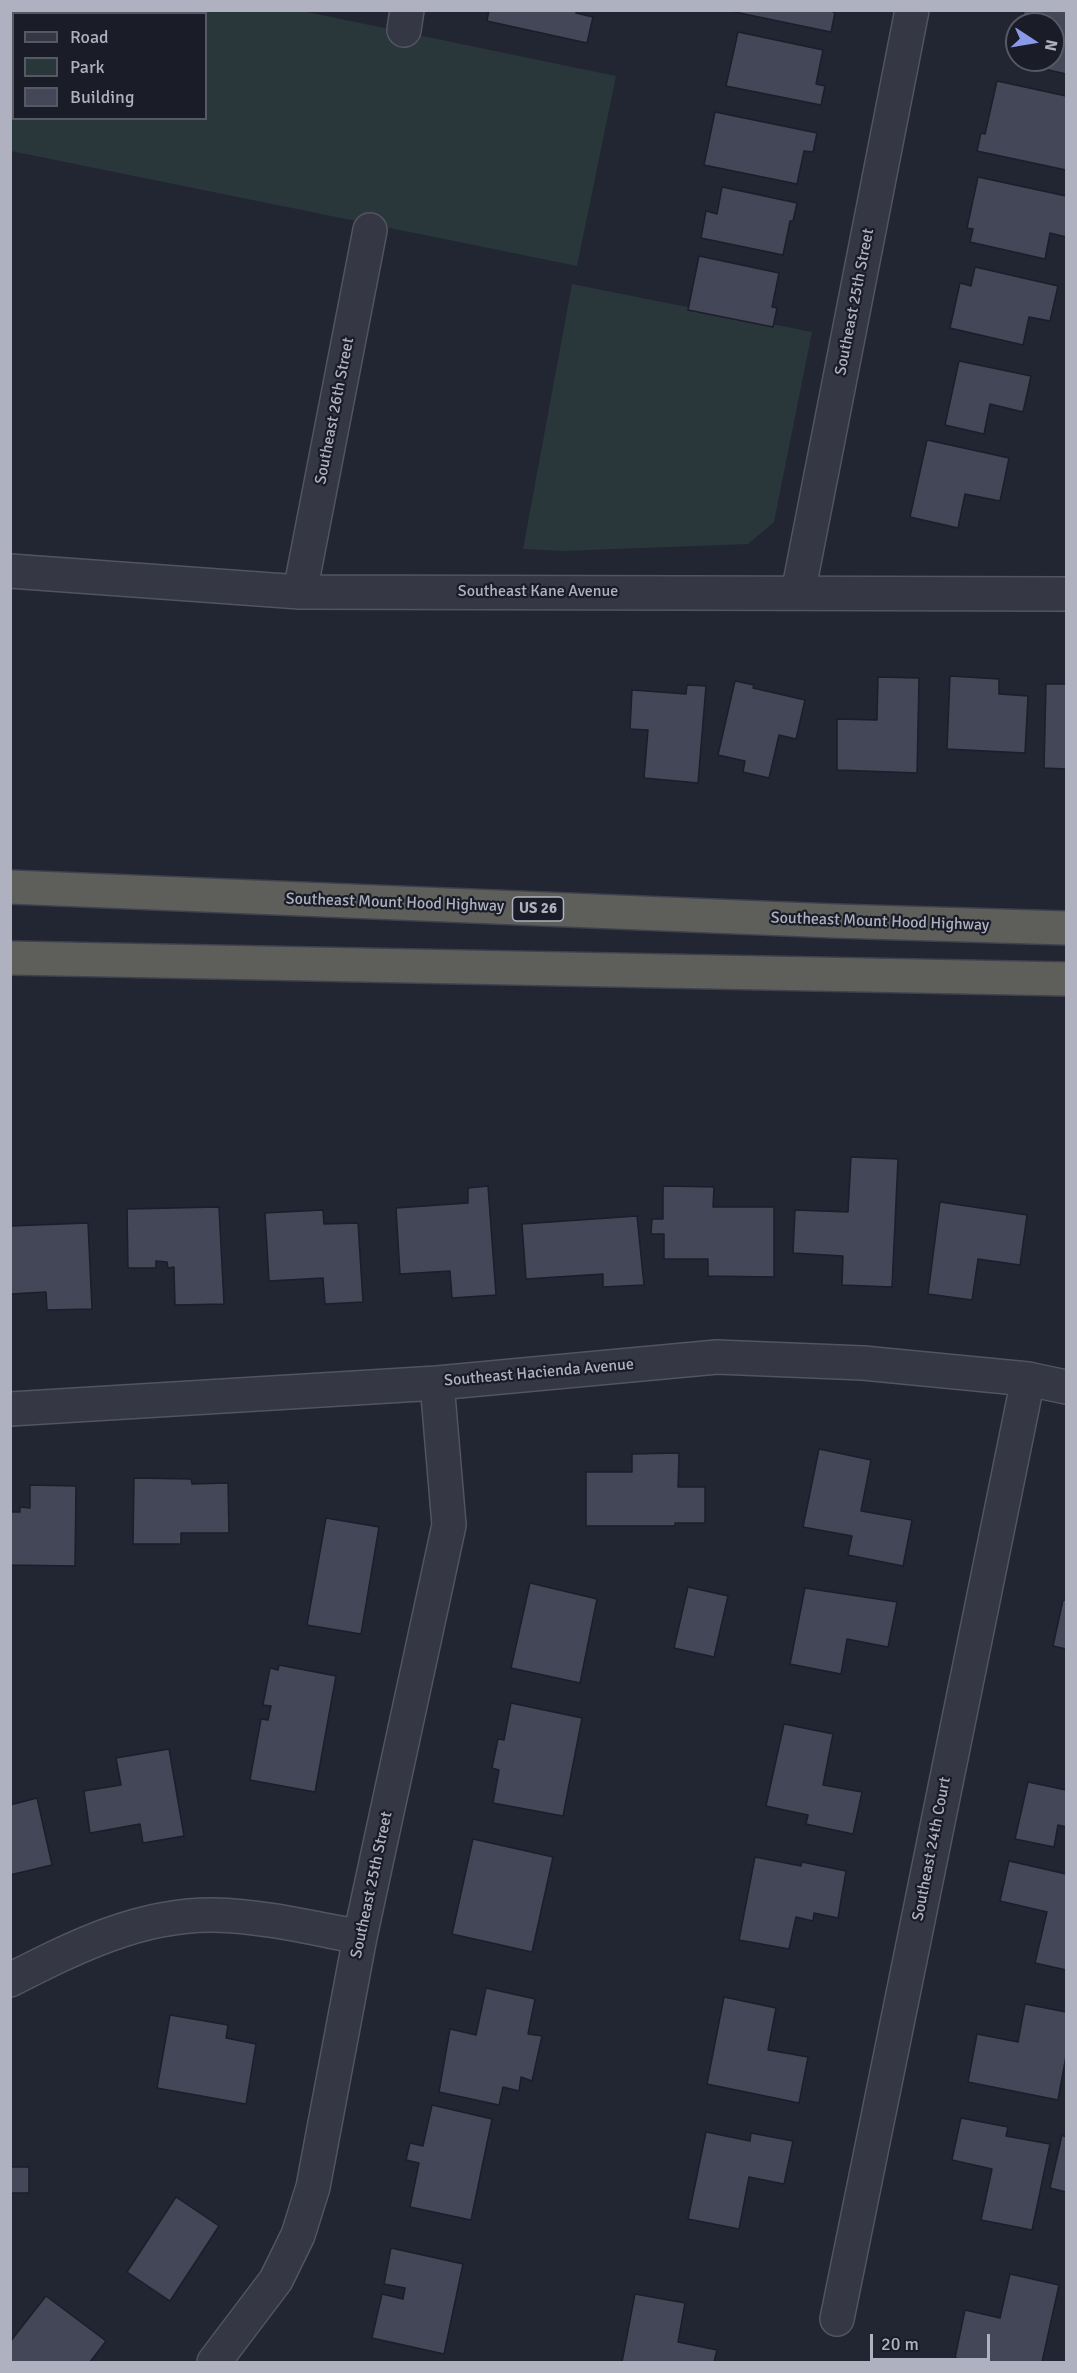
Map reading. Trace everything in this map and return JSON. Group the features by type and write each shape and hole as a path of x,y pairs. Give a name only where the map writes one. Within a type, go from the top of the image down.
{"highway":[{"name":"Southeast Mount Hood Highway","path":"10,887 835,921 1066,928"},
{"path":"10,958 1066,979"}],"street":[{"name":"Southeast 25th Street","path":"798,593 912,10"},
{"name":"Southeast 26th Street","path":"300,592 370,230"},
{"name":"Southeast Kane Avenue","path":"10,571 300,592 1066,594"},
{"name":"Southeast Hacienda Avenue","path":"10,1409 437,1383 717,1357 863,1363 1028,1379 1066,1387"},
{"name":"Southeast 24th Court","path":"837,2319 1028,1379"},
{"name":"Southeast 25th Street","path":"214,2362 276,2280 298,2235 313,2187 360,1937 449,1525 437,1383"},
{"path":"10,1980 81,1944 125,1928 169,1918 213,1915 258,1918 360,1937"}],"green space":[{"path":"10,11 302,11 616,76 577,266 11,151"},
{"path":"572,284 812,332 774,522 748,544 564,551 523,549"}],"building":[{"path":"489,10 577,10 576,13 593,17 587,43 487,21"},
{"path":"830,10 835,13 831,32 730,11"},
{"path":"1024,10 1066,10 1066,74 1057,72 1065,72 1065,12 1024,12"},
{"path":"738,32 823,50 816,84 825,86 821,105 726,86"},
{"path":"997,81 1066,96 1066,170 977,151 981,133 985,134"},
{"path":"715,112 817,133 813,152 804,151 797,184 704,165"},
{"path":"978,177 1066,196 1066,237 1050,233 1045,259 970,242 973,229 967,228"},
{"path":"722,187 797,203 793,221 790,221 783,255 701,238 706,211 717,214"},
{"path":"699,256 779,273 772,307 777,308 773,327 688,310"},
{"path":"975,267 1058,286 1050,321 1029,317 1023,345 950,328 960,283 971,286"},
{"path":"959,361 1031,376 1023,412 990,404 984,434 945,425"},
{"path":"927,440 1009,458 1000,501 965,494 958,528 910,517"},
{"path":"950,676 999,679 999,694 1028,696 1025,753 947,749"},
{"path":"878,677 919,678 917,773 837,770 837,719 877,720"},
{"path":"735,681 754,685 753,688 805,700 796,739 779,735 769,778 743,772 745,761 718,755"},
{"path":"1046,684 1066,684 1066,769 1044,768"},
{"path":"687,685 706,686 698,783 644,778 648,730 630,729 632,690 686,694"},
{"path":"851,1157 898,1159 892,1287 842,1285 843,1256 793,1253 795,1210 848,1212"},
{"path":"488,1186 496,1295 452,1298 450,1271 400,1274 396,1208 468,1203 468,1188"},
{"path":"663,1186 714,1187 713,1207 774,1207 774,1277 708,1276 708,1259 664,1259 664,1234 651,1234 652,1219 663,1219"},
{"path":"940,1202 1027,1215 1020,1265 978,1259 972,1300 928,1294"},
{"path":"219,1207 224,1304 175,1305 174,1267 168,1268 167,1262 156,1261 156,1268 128,1268 127,1209"},
{"path":"323,1210 324,1224 358,1223 363,1302 325,1304 323,1278 269,1281 265,1213"},
{"path":"637,1216 644,1285 603,1287 603,1274 526,1279 522,1224"},
{"path":"88,1223 92,1309 47,1310 46,1292 10,1294 10,1226"},
{"path":"819,1449 871,1460 861,1511 912,1520 903,1566 848,1555 852,1536 803,1527"},
{"path":"679,1453 678,1487 705,1487 705,1523 675,1523 675,1526 586,1526 586,1472 632,1472 632,1454"},
{"path":"134,1478 191,1479 192,1484 228,1483 229,1533 181,1533 181,1544 133,1544"},
{"path":"30,1485 76,1486 75,1566 10,1565 10,1512 20,1512 20,1507 30,1508"},
{"path":"326,1518 379,1527 361,1634 307,1625"},
{"path":"530,1583 597,1599 580,1683 511,1668"},
{"path":"688,1587 728,1596 714,1657 674,1648"},
{"path":"805,1588 897,1602 888,1647 847,1639 841,1674 790,1664"},
{"path":"1063,1600 1066,1600 1066,1649 1053,1646"},
{"path":"279,1665 336,1676 315,1792 250,1780 261,1719 268,1720 271,1706 263,1705 270,1668 278,1670"},
{"path":"511,1703 582,1718 563,1816 493,1803 499,1770 492,1768 498,1739 504,1740"},
{"path":"784,1724 833,1734 823,1785 862,1792 853,1834 806,1824 808,1815 766,1806"},
{"path":"169,1749 184,1836 143,1843 140,1824 90,1833 84,1791 121,1785 116,1758"},
{"path":"1028,1782 1066,1790 1066,1827 1058,1825 1054,1847 1015,1839"},
{"path":"37,1798 52,1865 10,1875 10,1805"},
{"path":"473,1839 553,1857 532,1952 452,1934"},
{"path":"755,1857 801,1866 802,1862 846,1871 838,1918 814,1913 813,1921 796,1917 789,1949 739,1940"},
{"path":"1009,1861 1066,1874 1066,1970 1035,1963 1047,1912 1000,1901"},
{"path":"486,1988 535,1999 528,2034 542,2036 532,2081 521,2077 519,2091 503,2087 499,2105 439,2092 450,2029 476,2035"},
{"path":"724,1997 776,2008 768,2050 808,2057 799,2103 707,2084"},
{"path":"1025,2004 1066,2012 1066,2056 1058,2100 968,2082 977,2034 1018,2042"},
{"path":"170,2015 228,2025 226,2038 256,2044 246,2104 157,2088"},
{"path":"432,2105 492,2119 471,2220 410,2207 419,2163 406,2160 410,2143 423,2146"},
{"path":"961,2118 1008,2127 1006,2136 1050,2144 1032,2230 981,2220 992,2169 952,2160"},
{"path":"706,2132 750,2141 751,2133 793,2141 784,2184 749,2177 739,2229 688,2219"},
{"path":"1062,2135 1066,2137 1066,2192 1050,2188"},
{"path":"10,2167 29,2167 29,2193 10,2193"},
{"path":"176,2197 219,2226 170,2301 127,2272"},
{"path":"391,2248 463,2264 444,2354 372,2338 382,2294 403,2299 405,2288 384,2284"},
{"path":"1010,2274 1059,2285 1042,2362 976,2362 955,2358 965,2310 1000,2318"},
{"path":"635,2294 685,2303 678,2342 717,2350 714,2362 622,2362"},
{"path":"46,2296 106,2341 90,2362 10,2362 10,2342"}]}
